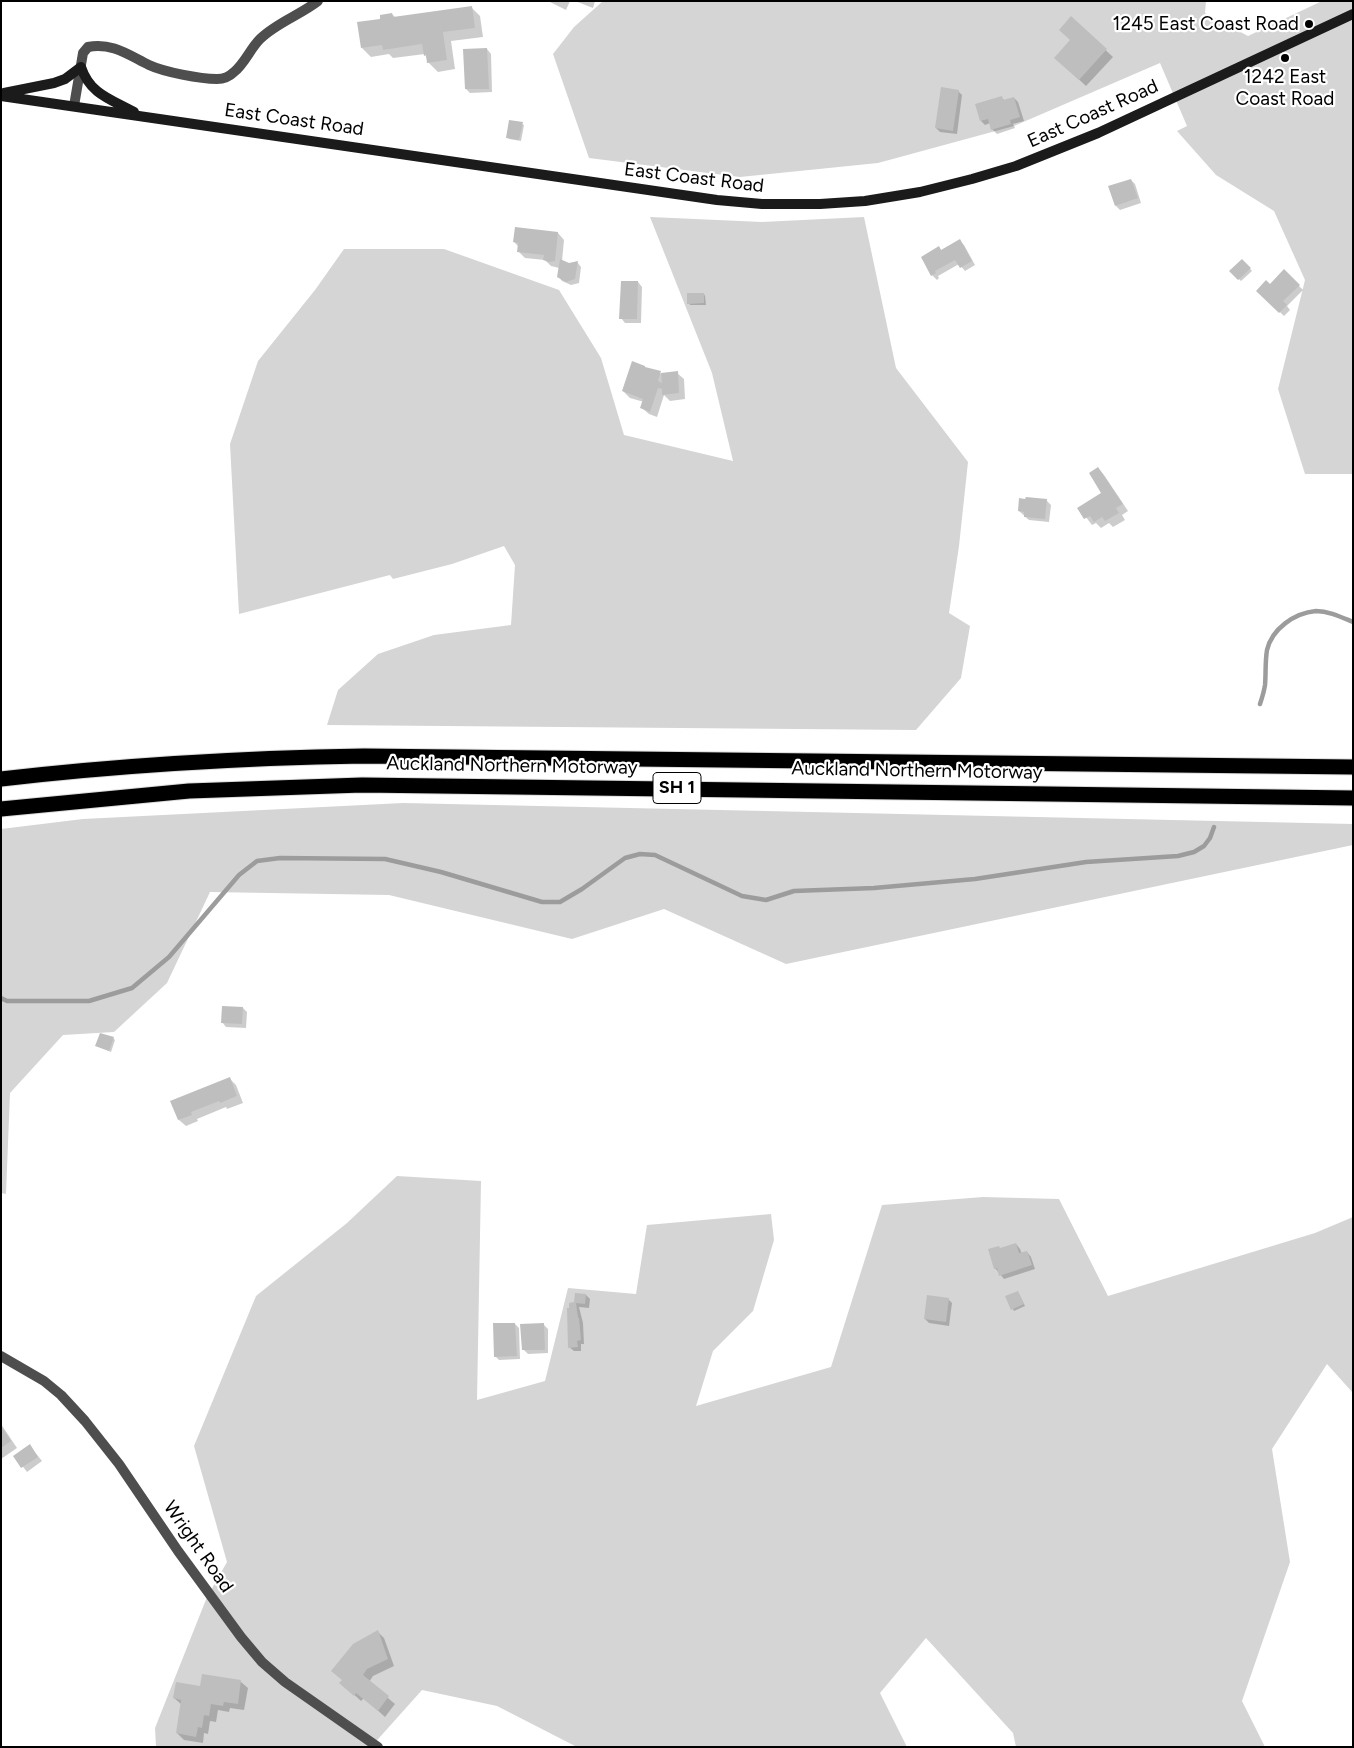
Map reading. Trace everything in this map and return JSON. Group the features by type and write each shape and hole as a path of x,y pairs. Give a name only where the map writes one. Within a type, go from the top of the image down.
{"highway":[{"name":"Auckland Northern Motorway","path":"1,779 115,767 268,758 364,756 1353,767"},
{"name":"Auckland Northern Motorway","path":"1,809 189,791 362,785 1353,798"}],"main road":[{"name":"East Coast Road","path":"1,95 716,200 762,204 820,204 865,201 920,192 1016,166 1122,122 1353,14"},
{"path":"1,95 54,83 65,79 80,67 85,80 92,88 142,116"}],"street":[{"path":"74,106 80,67 88,47 116,48 158,69 209,78 224,78 234,73 260,38 318,1"},
{"name":"Wright Road","path":"1,1356 44,1381 67,1401 85,1421 119,1464 178,1551 241,1637 262,1662 285,1682 378,1747"}],"shaded area":[{"path":"603,1 1206,1 1205,13 1248,36 1322,1 1353,1 1353,474 1305,474 1278,389 1305,280 1274,211 1216,175 1177,131 1187,126 1160,63 1014,126 878,163 740,177 589,158 553,54 574,27"},
{"path":"650,217 762,222 864,217 896,368 968,462 959,546 949,613 970,626 961,678 916,730 327,725 338,690 378,654 434,635 511,625 515,565 504,546 452,564 393,579 390,575 239,614 230,444 258,361 315,290 344,249 444,249 559,290 601,358 624,435 733,461 712,373"},
{"path":"403,803 1353,824 1353,845 786,964 664,909 572,939 389,895 210,892 167,983 114,1032 63,1035 10,1093 6,1194 1,1193 1,829 83,819"},
{"path":"397,1176 481,1181 477,1400 545,1381 568,1288 636,1294 647,1225 771,1214 774,1240 753,1311 713,1351 696,1406 831,1367 882,1205 983,1197 1059,1199 1108,1296 1315,1233 1353,1217 1353,1393 1327,1364 1272,1449 1290,1562 1242,1701 1265,1747 1016,1747 1013,1733 926,1638 880,1693 907,1747 577,1747 497,1706 422,1690 371,1747 156,1747 155,1728 207,1597 227,1562 194,1446 256,1296 347,1223"}],"building":[{"path":"472,6 475,28 443,32 447,60 427,63 422,44 383,50 382,45 361,48 357,22 380,19 380,15 392,13 393,17"},
{"path":"1071,16 1107,49 1079,80 1054,58 1070,40 1059,30"},
{"path":"487,48 489,89 465,89 463,49"},
{"path":"941,87 959,90 953,131 935,128"},
{"path":"1002,96 1003,100 1014,97 1020,117 1010,120 1011,124 991,130 988,119 980,121 975,104"},
{"path":"509,120 523,122 519,140 506,138"},
{"path":"1131,179 1138,198 1115,206 1108,186"},
{"path":"515,227 558,232 555,261 543,260 544,255 517,252 518,243 513,242"},
{"path":"960,239 972,261 960,268 955,260 935,271 936,273 931,276 921,257 939,246 941,250"},
{"path":"560,259 569,263 578,261 575,279 566,282 557,277"},
{"path":"1242,259 1251,268 1238,280 1229,271"},
{"path":"1284,269 1300,285 1283,301 1287,305 1279,313 1256,291 1266,280 1270,284"},
{"path":"621,281 638,281 637,319 619,319"},
{"path":"687,293 704,293 704,303 687,304"},
{"path":"632,361 661,371 658,381 662,383 661,373 678,371 679,393 662,395 662,389 658,388 650,412 640,408 643,399 622,391"},
{"path":"1098,467 1123,504 1116,508 1119,513 1105,521 1102,517 1094,522 1090,516 1084,519 1077,508 1101,493 1089,473"},
{"path":"1026,497 1047,499 1045,519 1024,517 1024,512 1018,511 1019,498 1025,499"},
{"path":"222,1006 243,1007 242,1024 221,1023"},
{"path":"100,1033 114,1037 109,1051 95,1046"},
{"path":"230,1077 237,1096 191,1112 192,1115 178,1120 170,1101"},
{"path":"1016,1243 1019,1253 1027,1251 1032,1265 999,1276 997,1268 994,1269 988,1249 999,1246 1000,1248"},
{"path":"1018,1291 1024,1304 1011,1310 1005,1296"},
{"path":"575,1293 586,1294 585,1304 576,1303 581,1340 577,1341 578,1347 568,1348 567,1308 569,1308 569,1303 574,1302"},
{"path":"927,1295 949,1298 946,1322 924,1319"},
{"path":"493,1323 515,1323 517,1356 494,1357"},
{"path":"544,1323 545,1350 522,1350 520,1324"},
{"path":"1,1426 11,1441 1,1448"},
{"path":"30,1444 38,1457 21,1468 13,1456"},
{"path":"378,1630 388,1659 367,1669 363,1675 389,1696 378,1711 356,1693 354,1696 339,1683 342,1680 331,1671 353,1644"},
{"path":"202,1674 241,1680 238,1704 224,1702 223,1706 211,1704 209,1716 204,1715 202,1728 198,1727 196,1737 176,1733 181,1700 173,1698 176,1682 200,1686"}],"waterway":[{"path":"1260,704 1264,693 1267,650 1274,635 1285,623 1300,615 1316,611 1330,613 1353,622"},
{"path":"1,998 7,1001 89,1001 132,988 169,957 239,875 257,861 280,858 385,859 441,872 542,902 560,902 582,889 625,858 640,854 655,855 742,896 766,900 794,891 874,888 975,879 1086,862 1178,856 1194,852 1204,846 1210,838 1214,827"}],"place":[{"name":"1245 East Coast Road","path":"1309,24"},
{"name":"1242 East Coast Road","path":"1285,58"}]}
